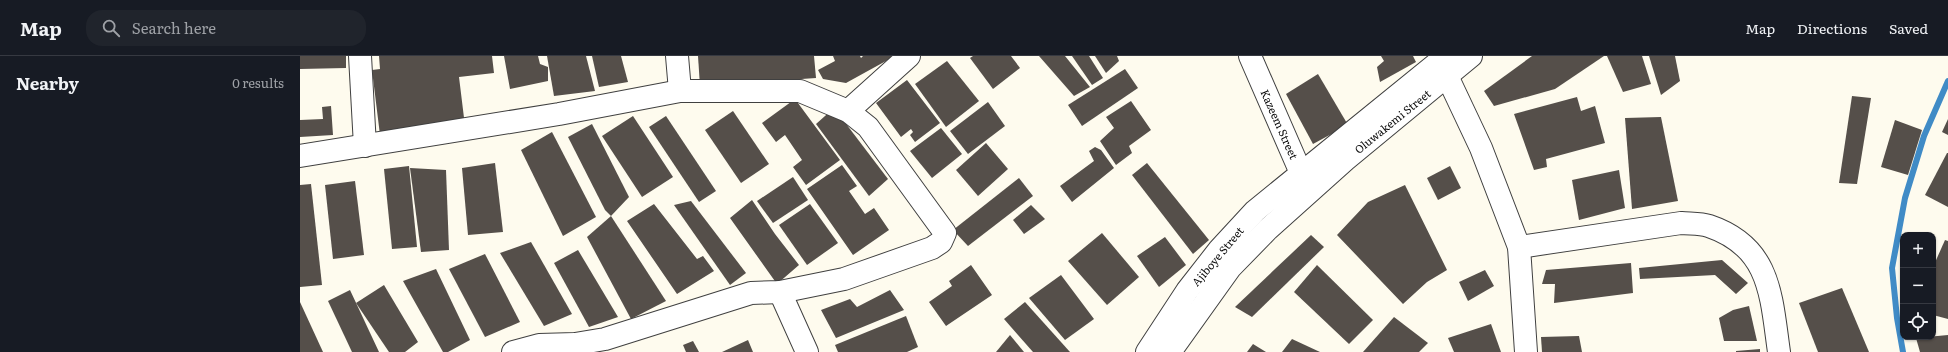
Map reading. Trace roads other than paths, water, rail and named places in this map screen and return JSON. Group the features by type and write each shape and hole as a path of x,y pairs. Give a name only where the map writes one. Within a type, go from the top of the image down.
{"street":[{"path":"360,56 365,146"},
{"path":"677,56 680,91"},
{"path":"848,111 909,56"},
{"name":"Kazeem Street","path":"1250,56 1308,181"},
{"name":"Oluwakemi Street","path":"1308,181 1345,160 1447,66 1471,56"},
{"path":"1447,66 1481,148 1519,247 1526,352"},
{"path":"300,156 559,114 680,91 800,90 848,111 868,127 945,233 941,242 932,248 844,279 780,292 751,293 605,339 575,344 539,345 513,352"},
{"name":"Ajiboye Street","path":"1147,352 1187,291 1219,250 1255,211 1308,181"},
{"name":"Ajiboye Street","path":"1170,352 1230,268 1268,229 1308,181"},
{"path":"1519,247 1681,222 1708,226 1736,238 1754,254 1767,280 1780,352"},
{"path":"780,292 807,352"}],"waterway":[{"path":"1903,352 1897,318 1892,268 1905,198 1924,136 1948,81"}]}
